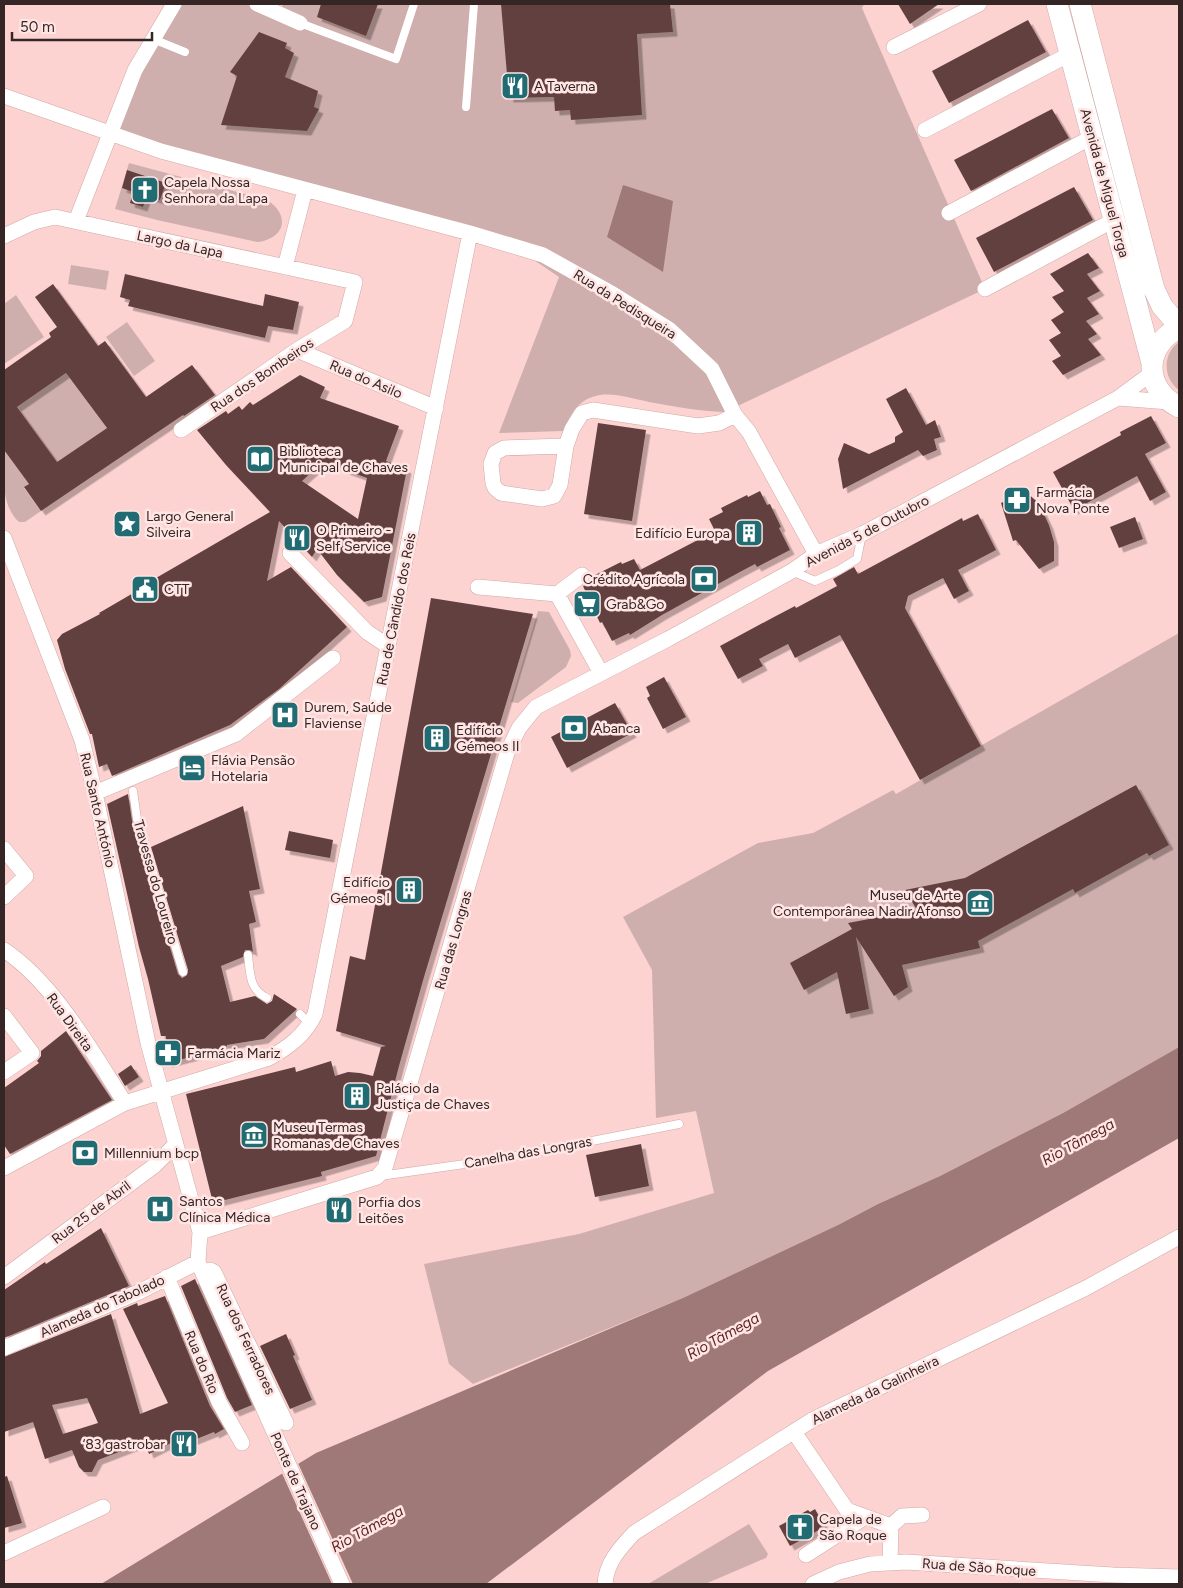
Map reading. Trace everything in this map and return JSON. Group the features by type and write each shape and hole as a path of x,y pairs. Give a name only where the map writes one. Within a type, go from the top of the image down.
{"main road":[{"name":"Avenida de Miguel Torga","path":"1057,4 1155,384 1161,394 1174,404"},
{"name":"Avenida de Miguel Torga","path":"1080,4 1153,284 1162,306 1179,327"},
{"path":"1152,368 1155,351 1161,341 1179,327"}],"street":[{"path":"76,221 109,132 135,70 174,4"},
{"path":"257,4 300,24"},
{"path":"894,47 979,4"},
{"path":"925,130 1070,54"},
{"path":"4,96 161,150 470,233"},
{"path":"949,213 1092,137"},
{"path":"285,267 306,190"},
{"name":"Largo da Lapa","path":"4,236 34,222 55,217 355,282 345,321"},
{"path":"985,289 1114,220"},
{"name":"Rua de Cândido dos Reis","path":"162,1091 269,1058 286,1049 303,1034 388,646 470,233"},
{"name":"Rua da Pedisqueira","path":"470,233 543,255 613,294 669,329 712,369 735,415 749,432 816,554"},
{"name":"Rua dos Bombeiros","path":"180,430 297,350 345,321"},
{"name":"Rua do Asilo","path":"297,350 436,408"},
{"name":"Avenida 5 de Outubro","path":"536,707 668,639 792,571 816,554 862,534 1118,398 1152,368"},
{"path":"1118,398 1174,404"},
{"path":"566,446 504,448 496,453 491,464 493,482 496,488 501,493 542,499 554,496 560,485 566,446 576,421 582,413 594,410 698,426 719,423 735,415"},
{"name":"Rua Santo António","path":"4,538 82,740 148,1043 200,1232 198,1262"},
{"path":"290,553 367,632 388,646"},
{"path":"478,587 556,594 582,575"},
{"path":"556,594 601,673"},
{"path":"95,793 236,734 333,658"},
{"name":"Rua das Longras","path":"377,1177 388,1159 508,753 519,728 536,707"},
{"path":"4,849 26,876 4,897"},
{"name":"Rua Direita","path":"4,950 37,978 71,1019 125,1103"},
{"path":"4,1016 32,1053 4,1072"},
{"path":"4,1168 125,1103 162,1091"},
{"name":"Rua 25 de Abril","path":"4,1277 154,1166 176,1144"},
{"path":"200,1232 377,1177"},
{"name":"Alameda da Galinheira","path":"605,1584 609,1566 617,1552 634,1533 812,1420 1086,1288 1179,1237"},
{"name":"Alameda do Tabolado","path":"4,1348 139,1292 198,1262"},
{"name":"Ponte de Trajano","path":"198,1262 342,1584"},
{"name":"Rua dos Ferradores","path":"198,1262 214,1272 286,1423"},
{"name":"Rua do Rio","path":"167,1277 219,1402 242,1443"},
{"path":"794,1432 847,1510 891,1526"},
{"path":"4,1553 103,1507"},
{"path":"890,1563 891,1526 902,1516 922,1515"},
{"path":"806,1555 866,1517"},
{"name":"Rua de São Roque","path":"813,1584 839,1572 870,1564 906,1562 1113,1576 1179,1577"}],"lane":[{"path":"300,24 396,59 414,4"},
{"path":"466,107 474,4"},
{"path":"153,39 185,52"},
{"path":"792,571 815,581 839,570 857,559 862,534"},
{"name":"Travessa do Loureiro","path":"133,791 137,820 184,970"},
{"path":"248,955 252,982 256,990 267,998"},
{"name":"Canelha das Longras","path":"377,1177 500,1159 679,1124"}],"shaded area":[{"path":"174,4 257,4 280,14 283,4 864,4 862,8 985,289 725,412 678,407 619,396 600,395 587,399 577,407 569,418 564,431 499,433 559,277 503,239 109,132"},
{"path":"129,163 267,200 280,212 282,225 274,236 257,242 115,209"},
{"path":"71,265 109,271 106,290 68,284"},
{"path":"16,295 44,337 4,364 4,304"},
{"path":"127,322 155,361 134,376 106,337"},
{"path":"1179,342 1179,390 1167,373 1167,359 1173,347"},
{"path":"66,373 107,428 57,462 17,407"},
{"path":"4,450 29,484 24,488 41,511 25,522 19,522 13,515 6,498 4,488"},
{"path":"538,611 549,612 570,650 571,656 566,667 518,703 511,702"},
{"path":"1179,633 1179,1047 1063,1113 940,1176 685,1297 473,1384 449,1364 424,1264 579,1234 714,1193 696,1111 656,1118 652,970 623,917 758,843 813,833 893,790 896,794"},
{"path":"749,1524 768,1554 766,1558 705,1584 648,1584"}],"water":[{"path":"623,185 673,201 663,272 607,237"},
{"name":"Rio Tâmega","path":"1179,1047 1179,1138 768,1371 486,1584 101,1584 316,1453 685,1297 940,1176 1063,1113"}],"pier":[{"path":"297,1461 353,1584 332,1584 281,1471"}],"building":[{"path":"321,4 378,4 366,36 317,17"},
{"path":"501,4 670,4 673,32 637,34 642,115 571,120 570,110 555,111 554,97 509,98"},
{"path":"898,4 939,4 910,24"},
{"path":"1028,20 1046,52 949,103 932,71"},
{"path":"259,32 287,43 285,48 294,53 285,77 318,91 314,107 319,109 307,131 221,125 237,76 230,72"},
{"path":"1052,109 1069,138 971,191 954,160"},
{"name":"Capela Nossa Senhora da Lapa","path":"127,170 166,183 160,200 147,196 143,207 130,203 133,192 122,188"},
{"path":"1074,187 1093,220 994,272 976,238"},
{"path":"1088,253 1099,268 1087,274 1100,291 1087,298 1099,314 1086,321 1097,334 1088,339 1101,355 1063,375 1052,361 1061,356 1049,340 1061,333 1051,320 1064,312 1052,297 1064,291 1050,274"},
{"path":"125,274 263,306 265,294 299,302 293,330 268,326 265,338 128,306 130,300 120,297"},
{"path":"53,284 98,346 105,341 146,397 192,365 215,395 41,511 24,487 29,484 4,450 4,370 51,337 49,333 57,327 35,297","holes":["66,373 107,428 57,462 17,407"]},
{"path":"300,375 325,387 320,398 399,426 386,461 407,469 382,597 364,602 337,575 317,549 312,557 279,521 267,581 291,567 347,627 279,689 230,725 112,776 107,764 99,767 92,734 90,734 65,669 57,640 62,634 100,614 135,592 133,590 270,512 226,465 197,430 226,411 228,414 239,406 242,410 250,402 253,405","holes":["323,462 367,478 358,519 302,481"]},
{"path":"906,388 926,425 935,420 941,437 934,439 937,450 923,456 918,450 843,489 838,459 844,443 869,454 895,442 895,437 903,432 886,399"},
{"path":"1151,416 1166,443 1145,454 1166,492 1150,501 1137,476 1074,510 1053,472 1121,435 1120,432"},
{"path":"598,423 646,430 632,521 584,514"},
{"path":"760,491 767,505 770,504 790,550 757,567 755,564 662,615 630,635 629,633 612,641 602,622 600,623 583,586 597,579 595,575 621,562 622,564 634,559 640,570 715,531 709,519 723,512 721,508 747,495 748,497"},
{"path":"1026,492 1043,507 1042,510 1054,542 1054,561 1039,569 1016,540 1013,541 1001,503"},
{"path":"978,514 996,550 958,570 969,591 954,599 943,578 908,596 905,608 981,746 920,780 840,635 795,658 788,644 759,659 763,666 738,679 720,646 837,586 833,579 854,567 858,574 962,518 963,521"},
{"path":"1135,517 1143,539 1119,548 1110,527"},
{"path":"431,598 533,614 424,977 376,1156 321,1172 322,1176 213,1203 186,1094 295,1067 296,1072 331,1061 335,1076 348,1072 373,1076 381,1047 386,1046 336,1031 350,956 365,960"},
{"path":"664,677 686,717 663,729 647,698 650,696 646,687"},
{"path":"615,703 632,733 567,768 551,737"},
{"name":"Museu de Arte Contemporânea Nadir Afonso","path":"1136,785 1169,845 1149,856 1147,853 1075,893 1073,889 978,941 980,948 902,965 908,987 894,996 856,937 869,1009 846,1014 837,972 804,990 790,963 852,929 848,923 917,910 905,890 965,878"},
{"path":"128,794 132,821 178,974 182,978 187,975 188,970 151,847 243,806 260,889 249,891 256,922 249,924 253,952 245,950 243,957 221,966 230,1002 255,996 267,1004 272,1001 274,994 297,1009 264,1039 227,1045 226,1048 167,1063 166,1036 161,1036 107,804"},
{"path":"289,831 333,840 330,858 285,850"},
{"path":"66,1031 112,1100 10,1154 4,1145 4,1088 39,1063 37,1061 41,1056 41,1051"},
{"path":"131,1065 139,1077 125,1086 118,1074"},
{"path":"641,1144 649,1186 595,1197 586,1155"},
{"path":"101,1228 129,1286 4,1338 4,1290 45,1262 46,1264"},
{"path":"195,1279 252,1405 235,1412 227,1398 181,1286"},
{"path":"165,1296 210,1406 224,1429 179,1446 177,1440 149,1454 145,1442 98,1460 92,1472 84,1472 79,1467 72,1450 45,1459 33,1422 4,1432 4,1357 111,1314 140,1414 168,1403 123,1309 137,1303 138,1306","holes":["87,1398 98,1423 63,1434 52,1405"]},
{"path":"286,1334 295,1355 293,1356 312,1400 290,1409 260,1346"},
{"path":"7,1476 22,1523 4,1528 4,1477"},
{"name":"Capela de São Roque","path":"815,1509 824,1525 819,1530 790,1546 779,1526 808,1510 810,1512"}],"place":[{"name":"A Taverna","path":"515,86"},
{"name":"Capela Nossa Senhora da Lapa","path":"145,190"},
{"name":"Biblioteca Municipal de Chaves","path":"260,459"},
{"name":"Farmácia Nova Ponte","path":"1017,500"},
{"name":"Largo General Silveira","path":"127,524"},
{"name":"Edifício Europa","path":"749,533"},
{"name":"O Primeiro - Self Service","path":"297,538"},
{"name":"Crédito Agrícola","path":"704,579"},
{"name":"CTT","path":"145,589"},
{"name":"Grab&Go","path":"587,604"},
{"name":"Durem, Saúde Flaviense","path":"285,715"},
{"name":"Abanca","path":"574,728"},
{"name":"Edifício Gémeos II","path":"437,738"},
{"name":"Flávia Pensão Hotelaria","path":"192,768"},
{"name":"Edifício Gémeos I","path":"409,890"},
{"name":"Museu de Arte Contemporânea Nadir Afonso","path":"980,903"},
{"name":"Farmácia Mariz","path":"168,1053"},
{"name":"Palácio da Justiça de Chaves","path":"357,1096"},
{"name":"Museu Termas Romanas de Chaves","path":"254,1135"},
{"name":"Millennium bcp","path":"85,1153"},
{"name":"Santos Clínica Médica","path":"160,1209"},
{"name":"Porfia dos Leitões","path":"339,1210"},
{"name":"‘83 gastrobar","path":"184,1444"},
{"name":"Capela de São Roque","path":"800,1527"}]}
